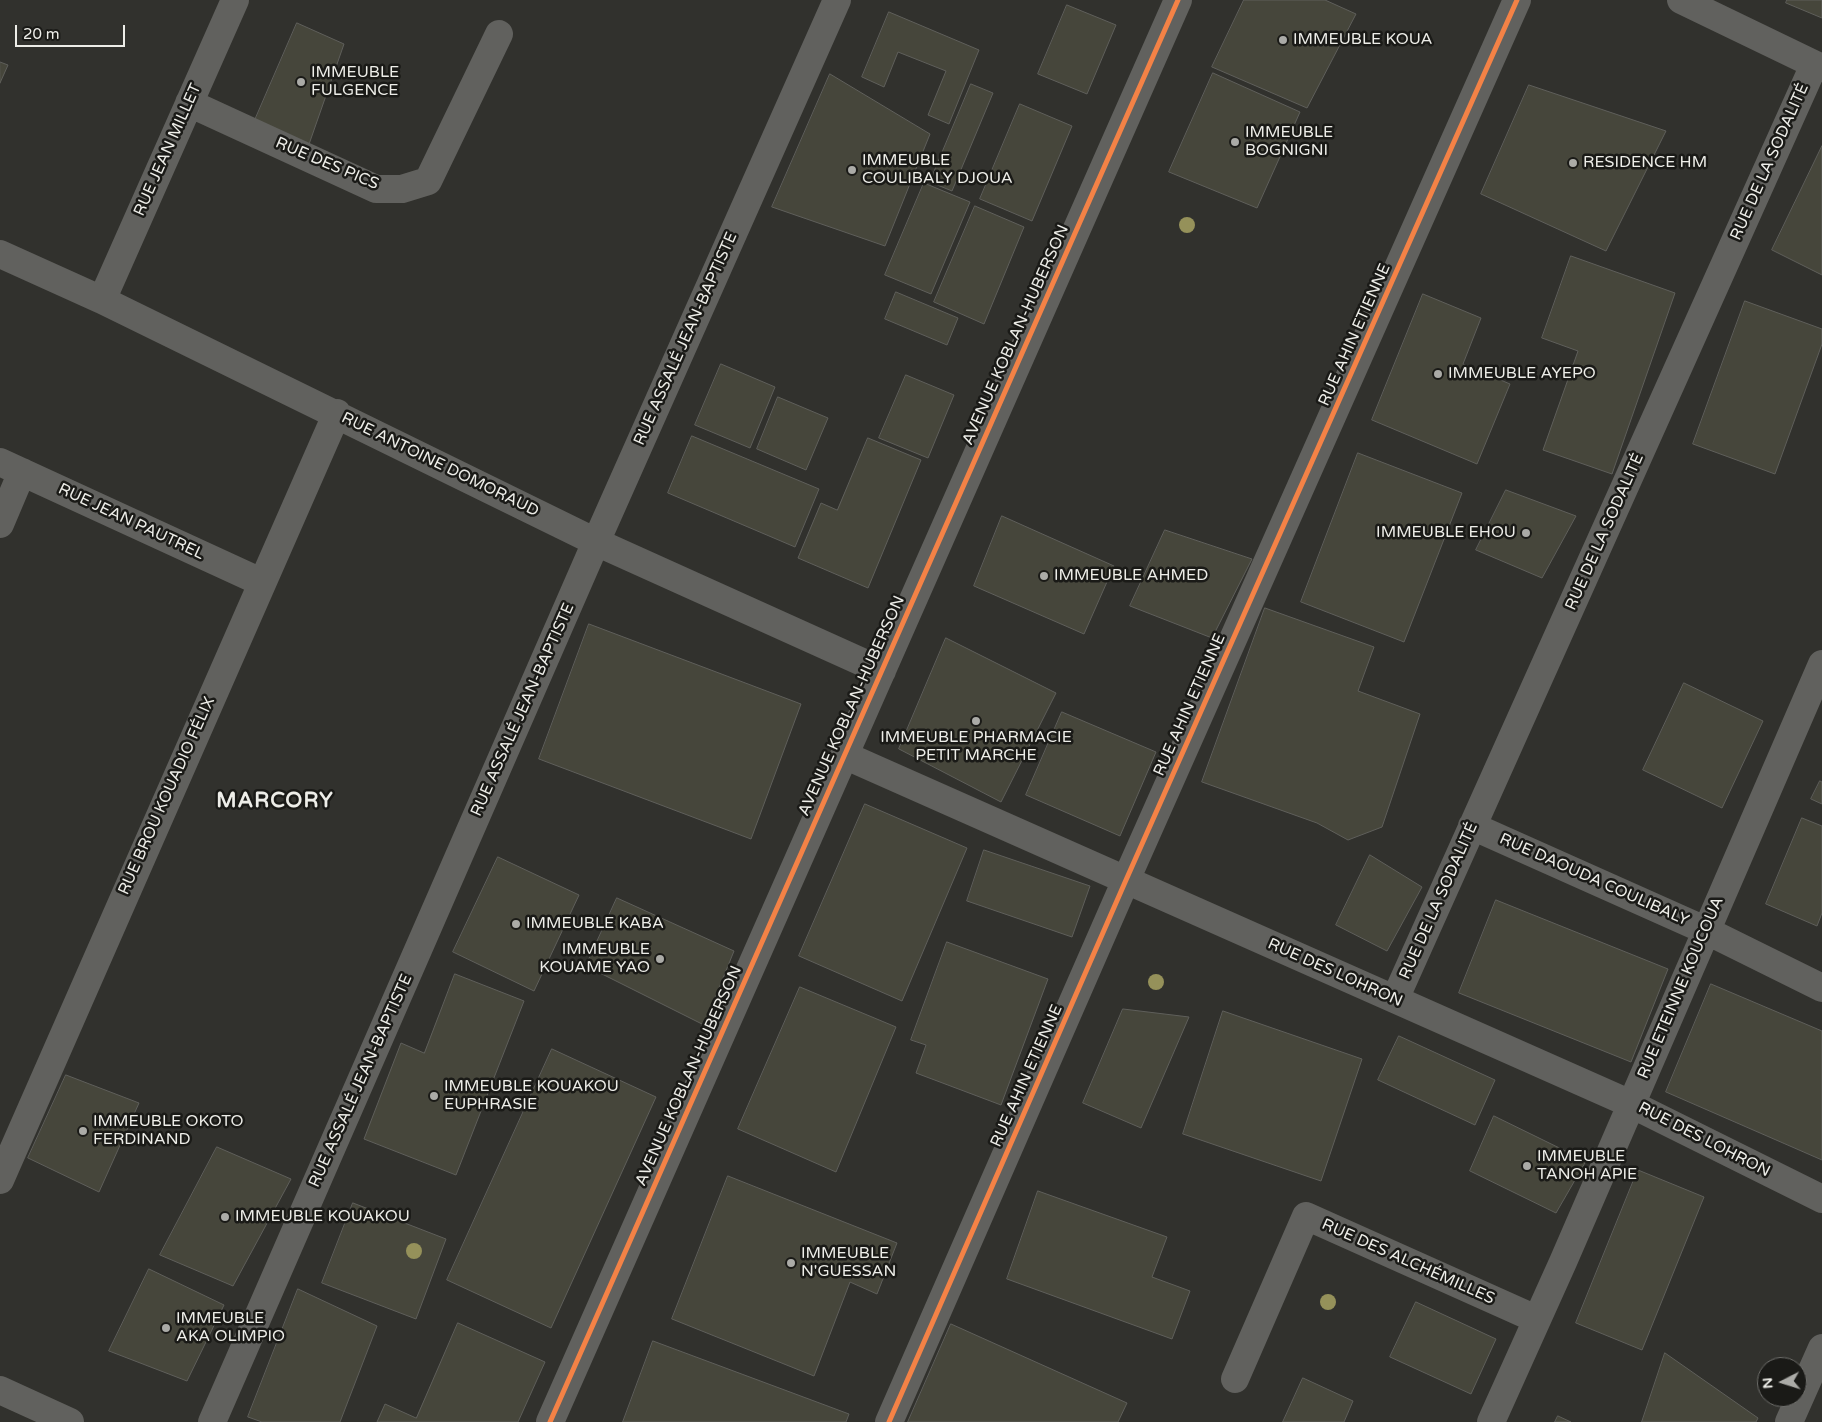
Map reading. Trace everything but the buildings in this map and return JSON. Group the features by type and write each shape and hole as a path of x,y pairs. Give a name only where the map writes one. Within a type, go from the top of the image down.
{"street":[{"name":"RUE JEAN MILLET","path":"102,300 235,0"},
{"name":"RUE ASSALÉ JEAN-BAPTISTE","path":"212,1422 596,542 837,0"},
{"name":"AVENUE KOBLAN-HUBERSON","path":"550,1422 1178,0"},
{"name":"RUE AHIN ETIENNE","path":"889,1422 1126,880 1517,0"},
{"path":"1681,0 1818,66"},
{"name":"RUE DES PICS","path":"189,102 376,189 402,189 428,181 499,34"},
{"name":"RUE DE LA SODALITÉ","path":"1395,999 1818,66"},
{"name":"RUE ANTOINE DOMORAUD","path":"0,254 102,300 337,413 596,542 882,671"},
{"name":"RUE BROU KOUADIO FÉLIX","path":"0,1180 261,582 337,413"},
{"path":"0,524 11,467"},
{"name":"RUE JEAN PAUTREL","path":"11,467 261,582"},
{"name":"RUE ETEINNE KOUCOUA","path":"1492,1422 1822,664"},
{"name":"RUE DES LOHRON","path":"844,755 1631,1104 1822,1199"},
{"name":"RUE DAOUDA COULIBALY","path":"1472,826 1705,930 1822,988"},
{"name":"RUE DES ALCHÉMILLES","path":"1235,1379 1306,1216 1536,1319"},
{"path":"1789,1422 1822,1348"},
{"path":"0,1390 70,1422"}],"cycle path":[{"path":"550,1422 1178,0"},
{"path":"889,1422 1126,880 1517,0"}],"place":[{"name":"IMMEUBLE KOUA","path":"1283,40"},
{"name":"IMMEUBLE FULGENCE","path":"301,82"},
{"name":"IMMEUBLE BOGNIGNI","path":"1235,142"},
{"name":"RESIDENCE HM","path":"1573,163"},
{"name":"IMMEUBLE COULIBALY DJOUA","path":"852,170"},
{"name":"IMMEUBLE AYEPO","path":"1438,374"},
{"name":"IMMEUBLE EHOU","path":"1526,533"},
{"name":"IMMEUBLE AHMED","path":"1044,576"},
{"name":"IMMEUBLE PHARMACIE PETIT MARCHE","path":"976,721"},
{"name":"IMMEUBLE KABA","path":"516,924"},
{"name":"IMMEUBLE KOUAME YAO","path":"660,959"},
{"name":"IMMEUBLE KOUAKOU EUPHRASIE","path":"434,1096"},
{"name":"IMMEUBLE OKOTO FERDINAND","path":"83,1131"},
{"name":"IMMEUBLE TANOH APIE","path":"1527,1166"},
{"name":"IMMEUBLE KOUAKOU","path":"225,1217"},
{"name":"IMMEUBLE N'GUESSAN","path":"791,1263"},
{"name":"IMMEUBLE AKA OLIMPIO","path":"166,1328"}],"district":[{"name":"MARCORY","path":"275,801"}]}
